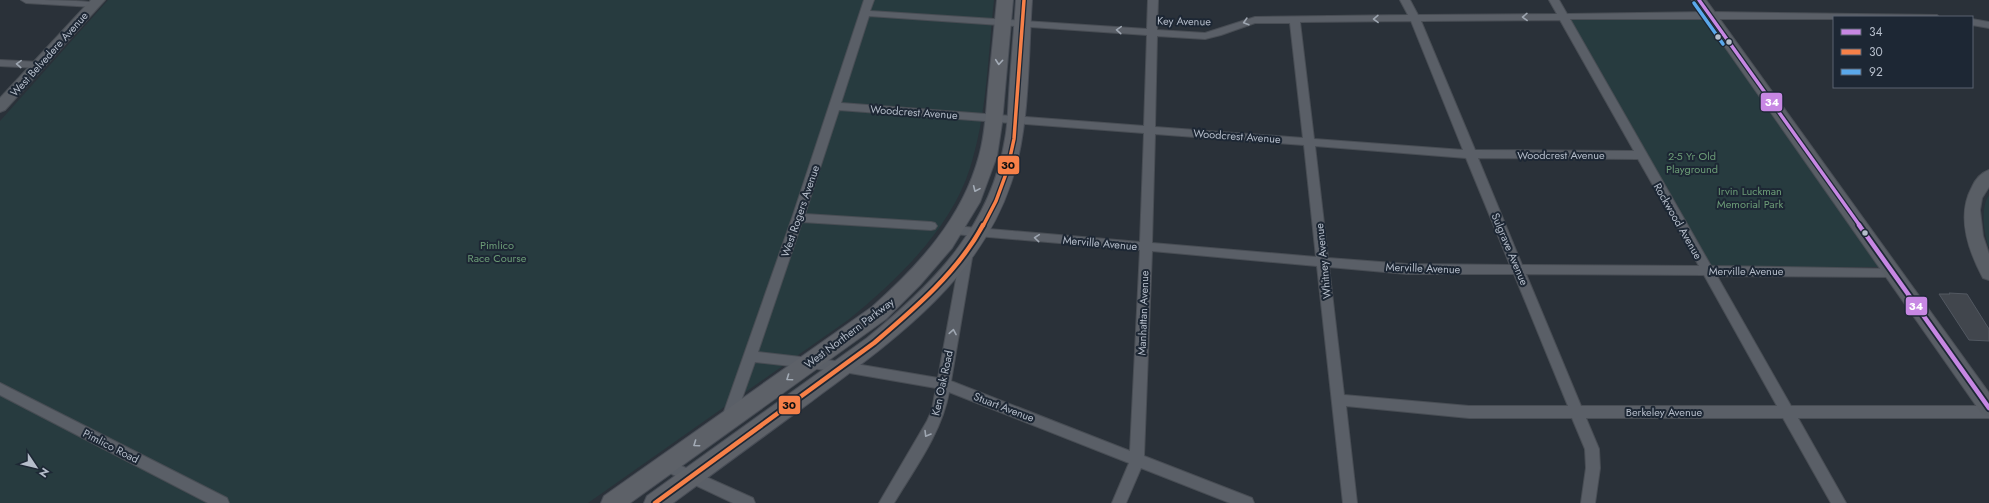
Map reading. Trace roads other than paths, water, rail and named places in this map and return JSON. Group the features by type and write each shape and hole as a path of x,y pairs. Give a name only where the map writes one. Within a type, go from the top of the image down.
{"main road":[{"name":"West Northern Parkway","path":"612,503 879,313 925,269 954,230 969,204 984,171 988,156 994,117 1005,0"},
{"name":"West Northern Parkway","path":"655,503 876,344 920,306 967,252 980,233 1001,192 1010,159 1016,119 1024,0"}],"street":[{"path":"26,0 96,2"},
{"name":"West Rogers Avenue","path":"728,421 798,218 868,0"},
{"name":"Manhattan Avenue","path":"1119,503 1137,460 1146,247 1153,0"},
{"name":"Sulgrave Avenue","path":"1405,0 1415,19 1592,449 1593,458 1588,503"},
{"name":"Rockwood Avenue","path":"1554,0 1839,503"},
{"path":"1699,0 1989,408"},
{"name":"West Belvedere Avenue","path":"0,107 96,2"},
{"name":"Key Avenue","path":"864,13 1211,36 1249,21 1564,16 1833,16"},
{"name":"Whitney Avenue","path":"1295,20 1350,503"},
{"path":"1973,22 1989,25"},
{"path":"0,63 39,65"},
{"name":"Woodcrest Avenue","path":"834,106 1470,154 1641,155"},
{"path":"1989,176 1983,181 1974,200 1971,224 1977,249 1989,273"},
{"path":"798,218 931,226"},
{"name":"Merville Avenue","path":"954,230 1407,269 1893,272"},
{"name":"Ken Oak Road","path":"886,503 933,424 938,410 944,384 967,252"},
{"name":"Stuart Avenue","path":"750,356 844,367 944,384 1247,503"},
{"name":"Pimlico Road","path":"0,389 222,503"},
{"name":"Berkeley Avenue","path":"1339,400 1449,411 1788,413 1989,412"},
{"path":"666,465 748,503"}],"park label":[{"name":"2-5 Yr Old Playground","path":"1692,162"},
{"name":"Irvin Luckman Memorial Park","path":"1750,197"},
{"name":"Pimlico Race Course","path":"497,251"}]}
